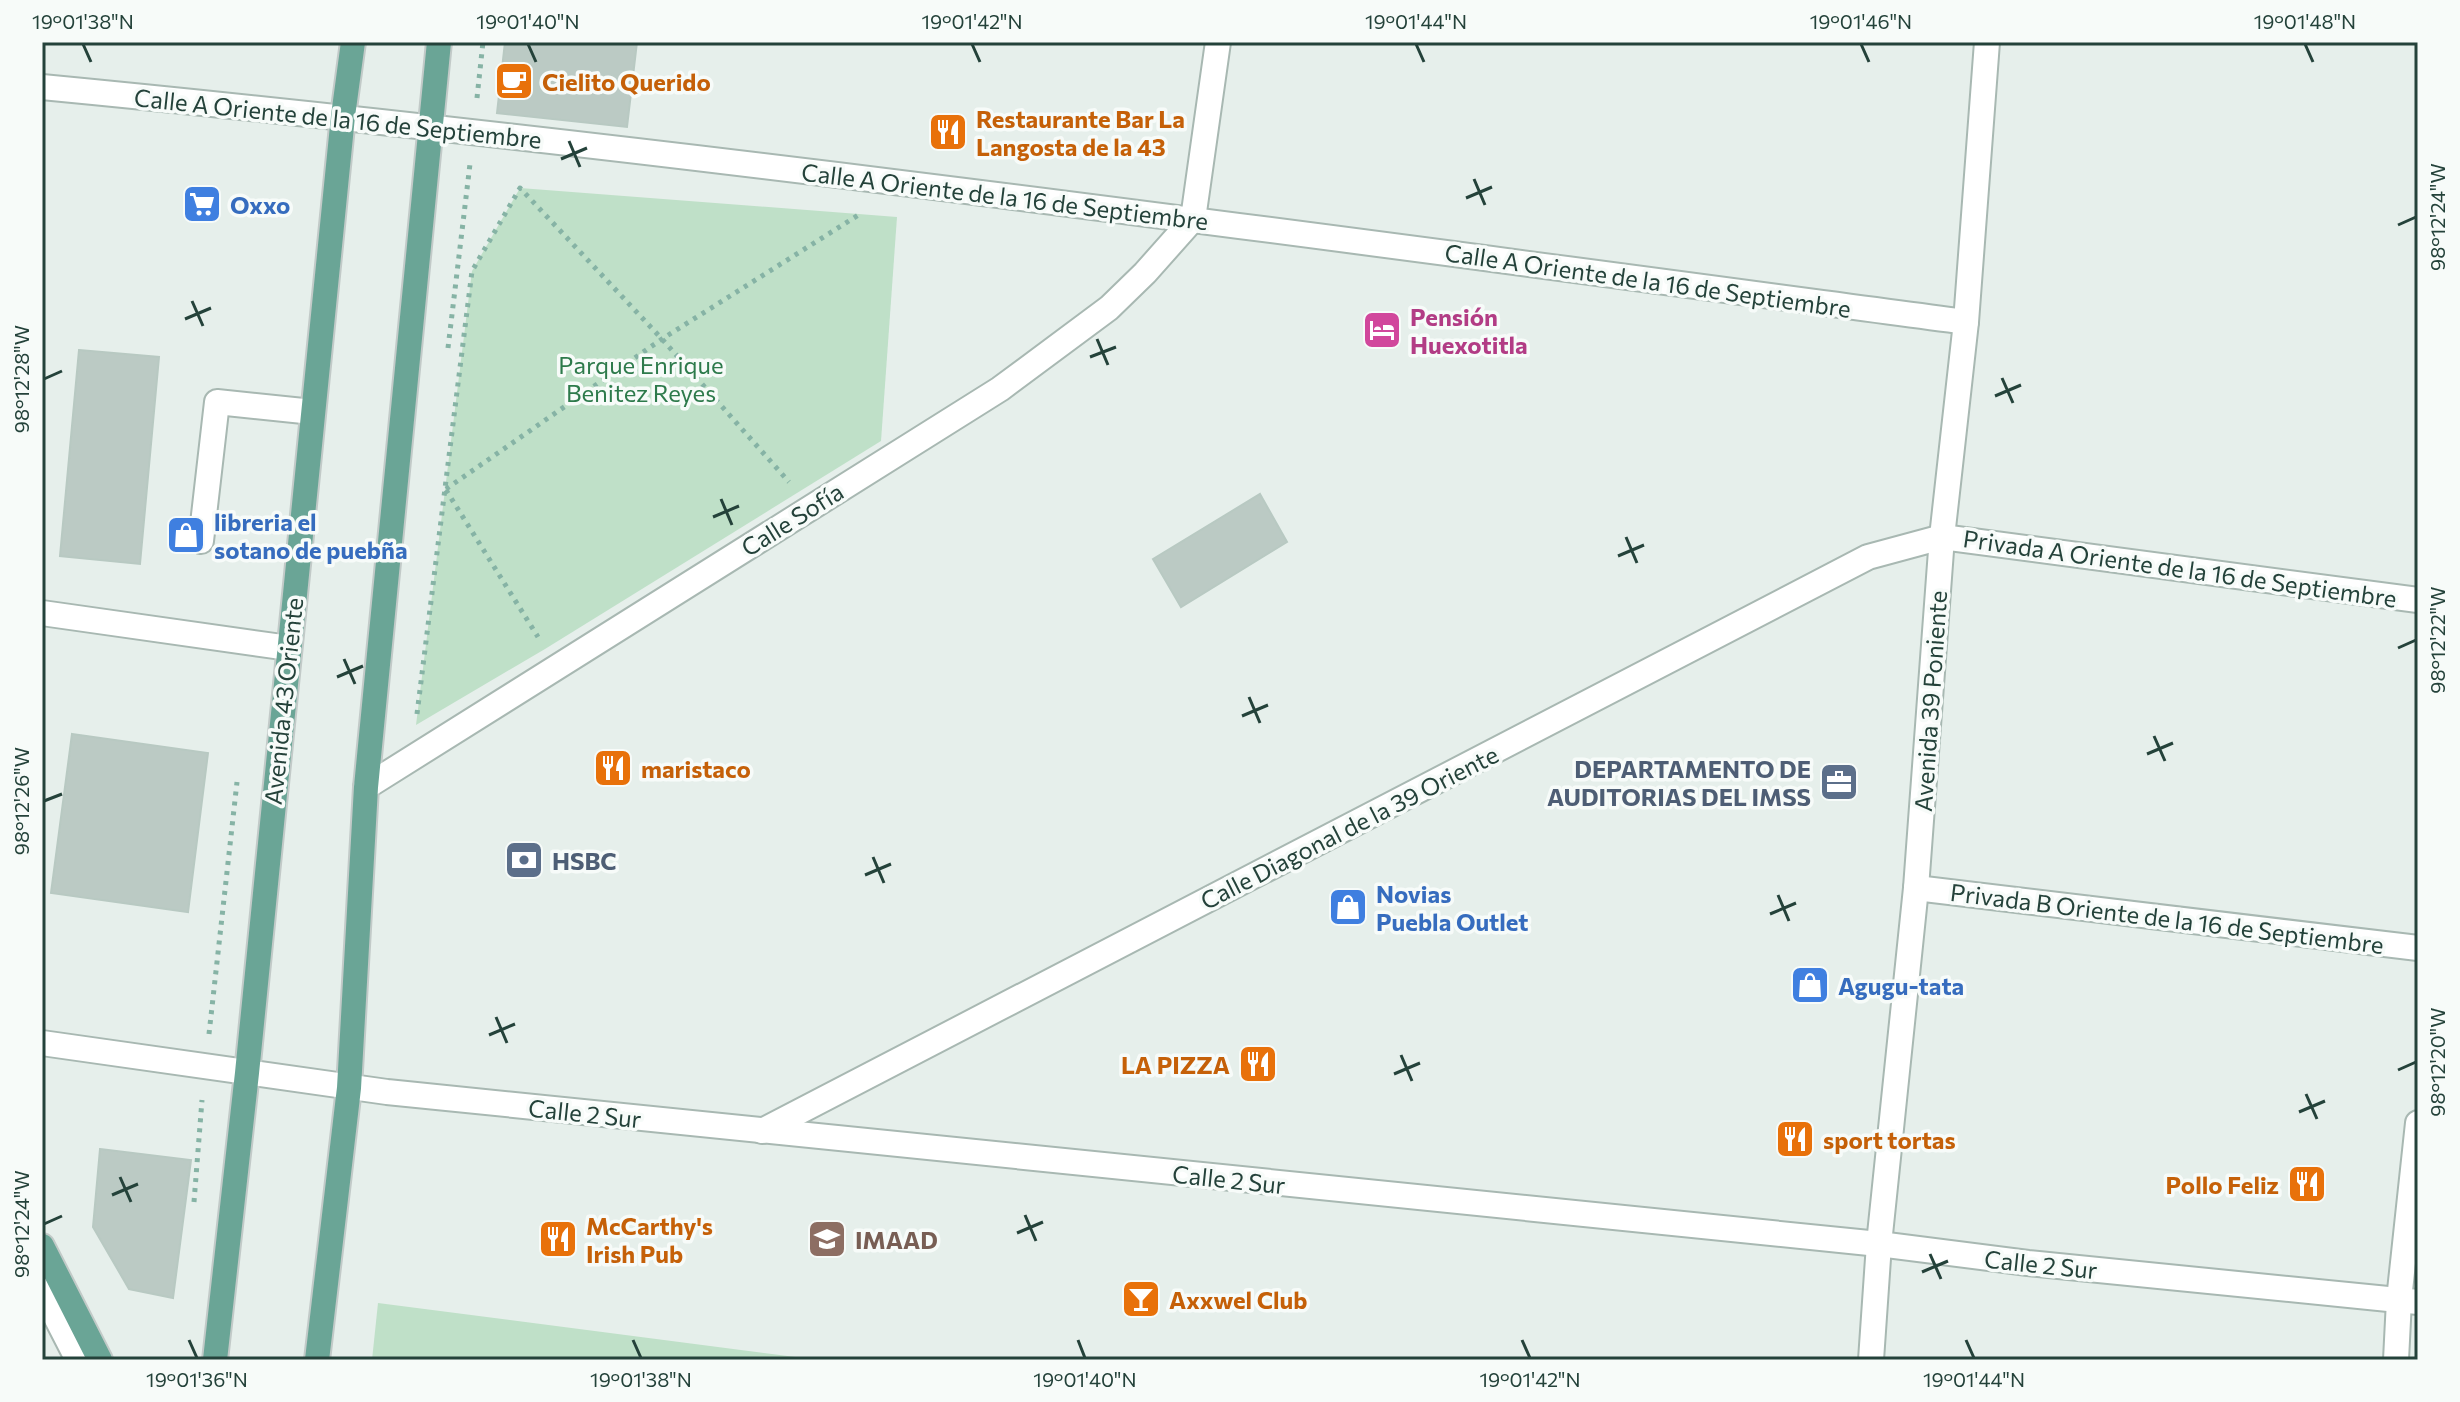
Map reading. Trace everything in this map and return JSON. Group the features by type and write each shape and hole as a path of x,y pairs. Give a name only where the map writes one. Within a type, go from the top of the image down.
{"main road":[{"name":"Avenida 43 Oriente","path":"215,1360 353,42"},
{"path":"317,1360 349,1088 366,787 439,42"},
{"path":"42,1246 100,1360"}],"street":[{"path":"1193,219 1218,42"},
{"name":"Avenida 39 Poniente","path":"1871,1360 1879,1244 1916,888 1942,537 1966,322 1987,42"},
{"name":"Calle A Oriente de la 16 de Septiembre","path":"42,87 431,126 1193,219 1966,322"},
{"name":"Calle Sofía","path":"366,787 1000,389 1109,308 1193,219"},
{"path":"201,541 217,402 313,412"},
{"name":"Privada A Oriente de la 16 de Septiembre","path":"1942,537 2418,600"},
{"name":"Calle Diagonal de la 39 Oriente","path":"762,1131 1868,557 1942,537"},
{"path":"42,613 289,648"},
{"name":"Privada B Oriente de la 16 de Septiembre","path":"1916,888 2418,948"},
{"name":"Calle 2 Sur","path":"42,1043 349,1088 2409,1301"},
{"path":"2396,1360 2409,1301 2418,1123"},
{"path":"42,1290 78,1360"}],"path":[{"path":"405,762 416,725 472,271 520,188 662,339 798,492"},
{"path":"446,489 662,339 860,213"},
{"path":"446,489 545,649"},
{"path":"624,1360 633,1360"}],"green space":[{"name":"Parque Enrique Benitez Reyes","path":"520,188 897,217 881,441 416,725 472,271"},
{"path":"378,1303 819,1360 372,1360"}],"building":[{"path":"505,42 637,42 627,127 497,113"},
{"path":"79,350 159,357 140,564 60,556"},
{"path":"1260,494 1287,542 1181,607 1153,559"},
{"path":"72,734 208,753 188,912 51,893"},
{"path":"100,1149 191,1160 173,1298 129,1289 93,1227"}],"place":[{"name":"Cielito Querido","path":"514,81"},
{"name":"Restaurante Bar La Langosta de la 43","path":"948,132"},
{"name":"Oxxo","path":"202,204"},
{"name":"Pensión Huexotitla","path":"1382,330"},
{"name":"libreria el sotano de puebña","path":"186,535"},
{"name":"maristaco","path":"613,768"},
{"name":"DEPARTAMENTO DE AUDITORIAS DEL IMSS","path":"1839,782"},
{"name":"HSBC","path":"524,860"},
{"name":"Novias Puebla Outlet","path":"1348,907"},
{"name":"Agugu-tata","path":"1810,985"},
{"name":"LA PIZZA","path":"1258,1064"},
{"name":"sport tortas","path":"1795,1139"},
{"name":"Pollo Feliz","path":"2307,1184"},
{"name":"McCarthy's Irish Pub","path":"558,1239"},
{"name":"IMAAD","path":"827,1239"},
{"name":"Axxwel Club","path":"1141,1299"}]}
